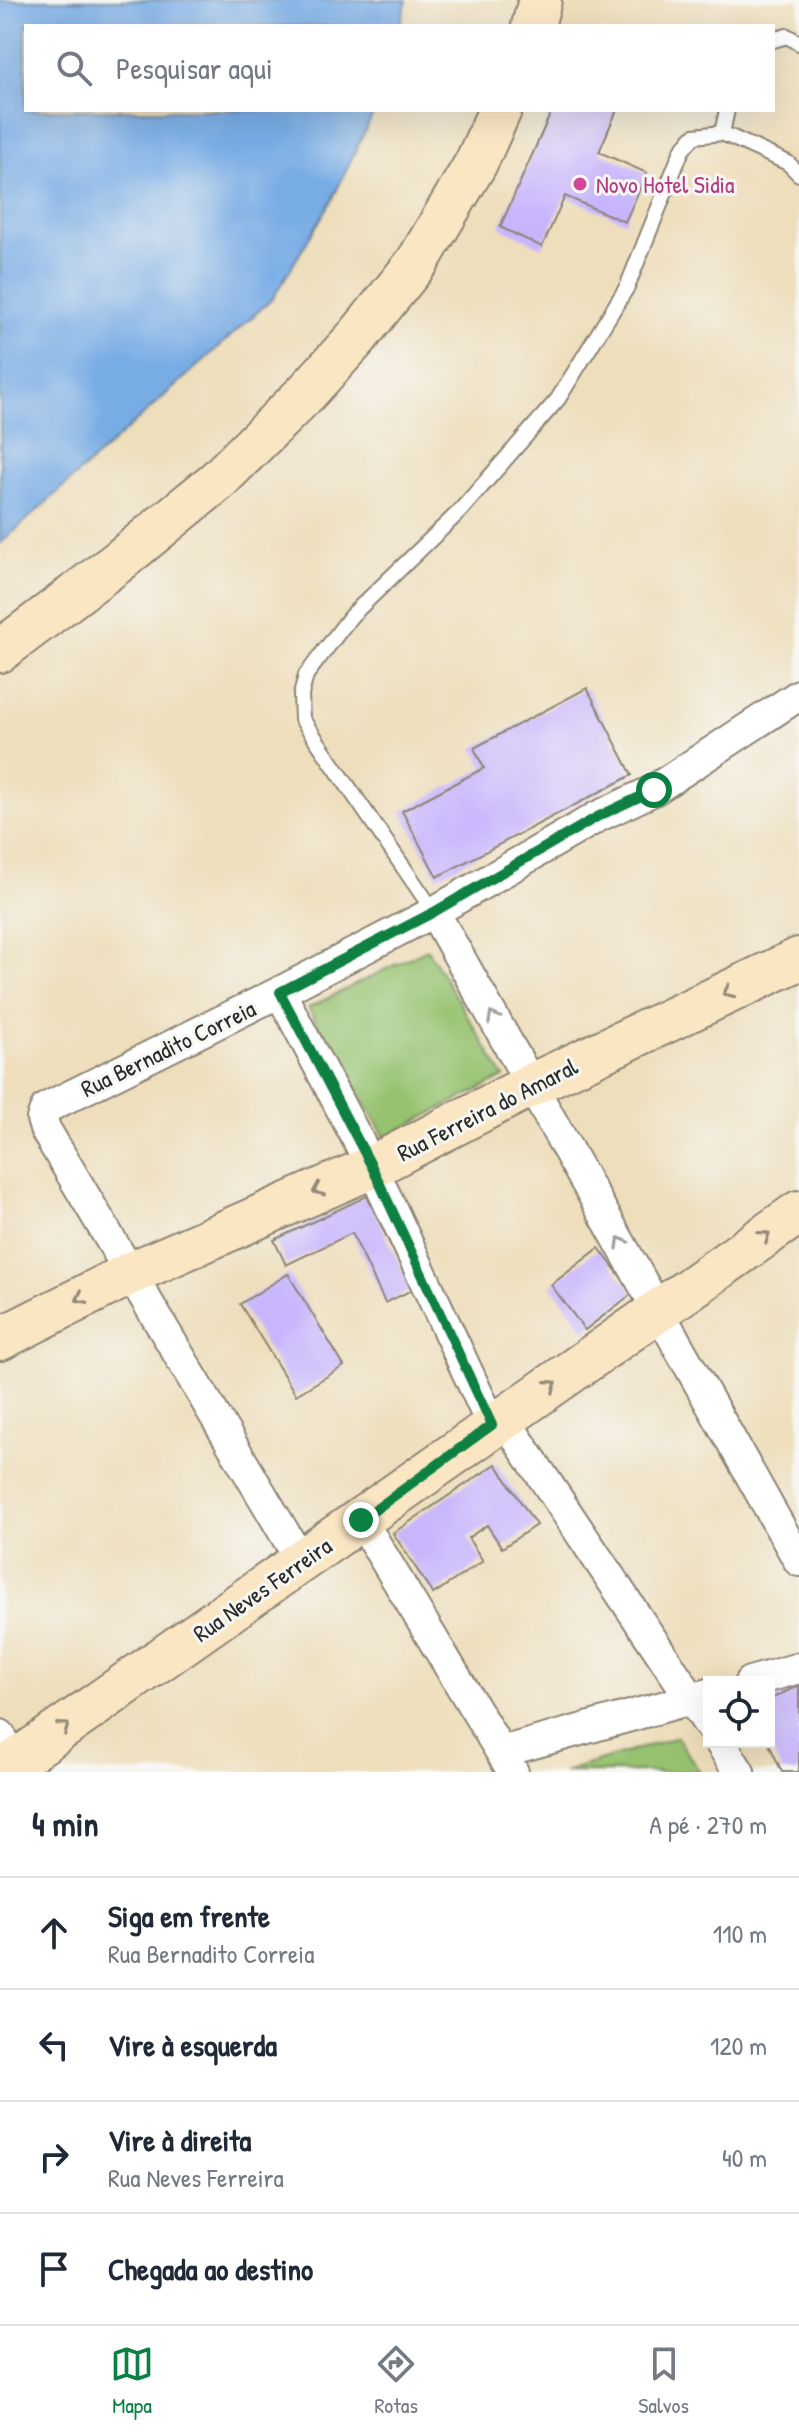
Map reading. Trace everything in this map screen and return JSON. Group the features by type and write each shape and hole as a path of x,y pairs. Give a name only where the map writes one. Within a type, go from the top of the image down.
{"street":[{"path":"534,24 540,0"},
{"path":"0,651 118,562 217,481 306,393 358,336 418,261 476,163 499,112"},
{"name":"Rua Bernadito Correia","path":"129,1274 45,1129 42,1119 46,1108 434,912 597,817 654,790 799,695"},
{"path":"434,912 799,1561"},
{"name":"Rua Ferreira do Amaral","path":"0,1339 129,1274 372,1167 531,1085 799,959"},
{"path":"280,992 372,1167 498,1422 700,1696 507,1762 361,1520"},
{"name":"Rua Neves Ferreira","path":"9,1760 361,1520 799,1212"},
{"path":"129,1274 301,1561"},
{"path":"771,1676 799,1668"},
{"path":"724,1748 739,1772"}],"lane":[{"path":"775,39 787,36 799,43"},
{"path":"722,133 727,112"},
{"path":"434,912 302,719 301,695 306,675 351,616 460,511 558,399 627,287 682,150 694,136 722,133 788,163 799,174"}],"green space":[{"path":"427,949 504,1077 385,1137 308,1008"},
{"path":"677,1737 700,1772 564,1772"}],"water":[{"path":"0,0 407,0 401,24 24,24 24,112 374,112 332,200 273,298 0,544"}],"building":[{"name":"Novo Hotel Sidia","path":"551,112 616,112 599,152 647,173 625,222 565,196 542,247 500,227"},
{"path":"587,688 632,775 437,877 402,811 484,768 474,748"},
{"path":"367,1196 412,1290 385,1303 352,1233 286,1265 274,1240"},
{"path":"599,1248 633,1293 585,1330 551,1285"},
{"path":"288,1274 344,1366 296,1395 240,1304"},
{"path":"496,1464 536,1525 502,1548 487,1525 468,1538 483,1561 433,1594 393,1533"},
{"path":"799,1685 799,1772 782,1772 771,1748 775,1748 775,1697"}],"place":[{"name":"Novo Hotel Sidia","path":"580,184"}],"route":[{"path":"361,1520 492,1425 372,1167 280,992 434,912 597,817 654,790"}]}
